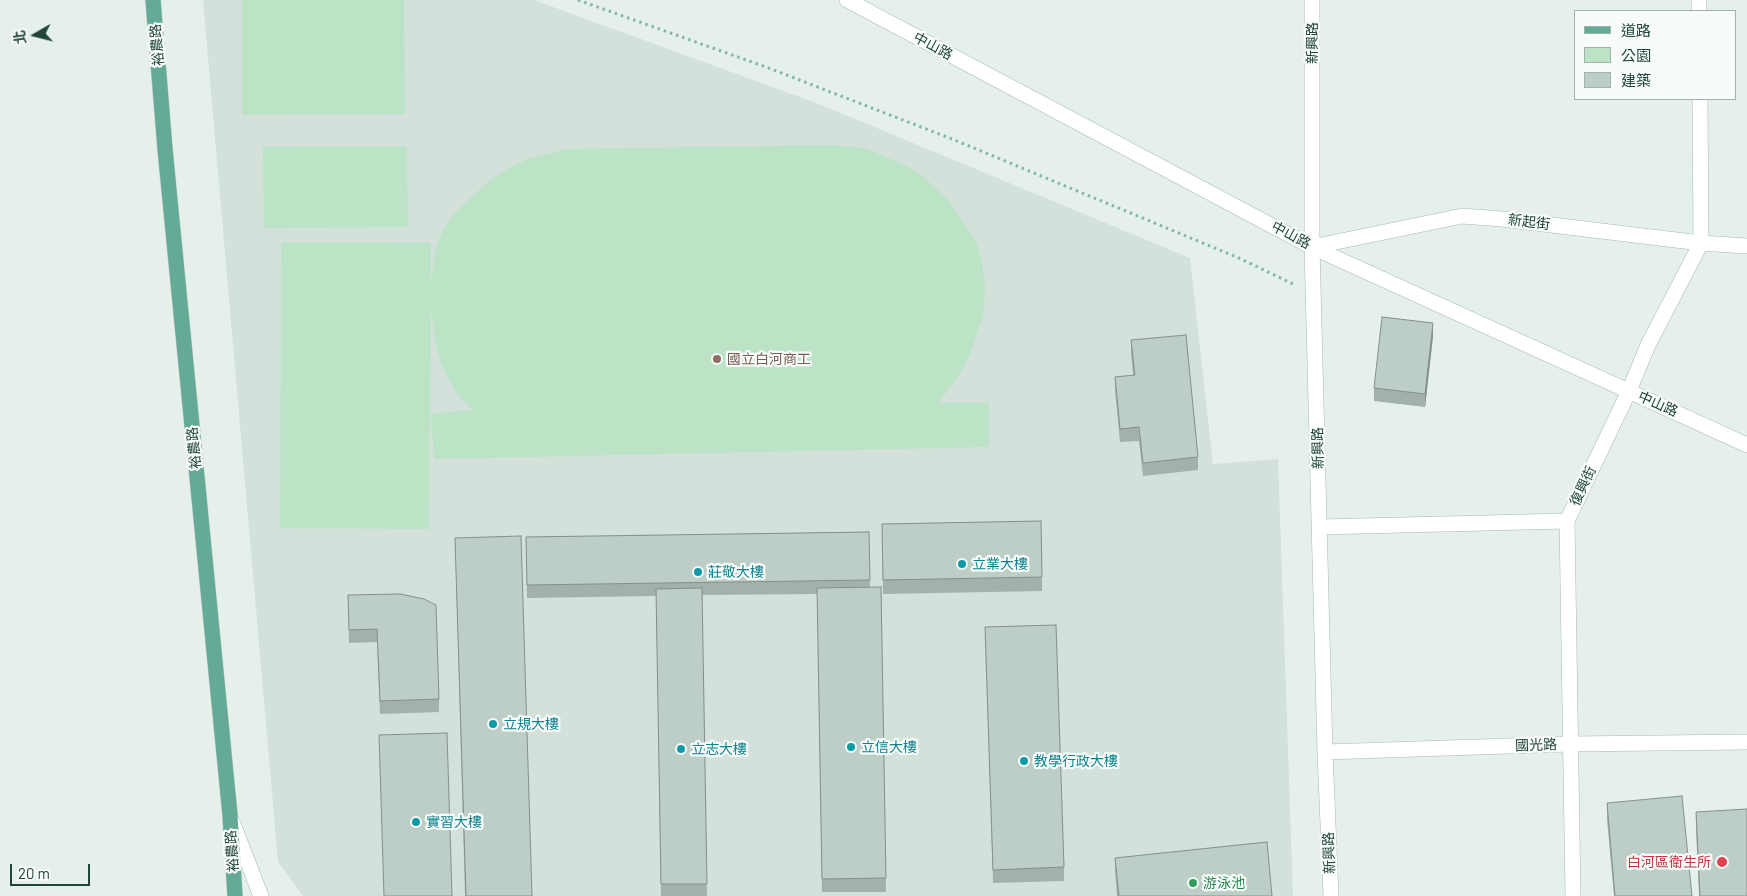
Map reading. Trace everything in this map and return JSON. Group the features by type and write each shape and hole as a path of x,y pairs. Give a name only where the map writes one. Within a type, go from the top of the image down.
{"main road":[{"name":"裕農路","path":"154,0 166,149 230,815 235,896"}],"street":[{"name":"中山路","path":"847,0 1312,247 1747,445"},
{"name":"新興路","path":"1312,0 1312,247 1325,752 1331,896"},
{"name":"復興街","path":"1573,896 1566,521 1648,345 1701,243 1700,100"},
{"name":"新起街","path":"1312,247 1462,216 1502,219 1701,243 1747,246"},
{"path":"1320,527 1566,521"},
{"name":"國光路","path":"1325,752 1570,744 1747,742"},
{"path":"230,815 261,896"}],"path":[{"path":"578,0 766,67 952,139 1239,258 1314,294"}],"shaded area":[{"name":"國立白河商工","path":"203,0 534,0 819,104 1190,258 1213,464 1278,459 1293,896 303,896 278,862"}],"green space":[{"path":"242,0 404,0 405,114 242,115"},
{"path":"834,145 867,149 907,166 921,175 950,202 976,242 982,262 985,288 983,315 970,355 958,377 938,403 989,403 989,447 434,459 431,414 473,410 456,393 442,366 436,345 431,312 429,529 280,528 281,242 431,243 431,281 435,252 441,234 453,215 490,180 525,160 567,149"},
{"path":"407,146 408,227 264,228 263,147"}],"building":[{"path":"1382,317 1433,323 1425,394 1374,388"},
{"path":"1186,335 1198,457 1143,463 1139,427 1120,429 1115,377 1135,375 1131,340"},
{"name":"立業大樓","path":"1041,521 1042,577 883,580 882,524"},
{"name":"莊敬大樓","path":"869,532 870,580 527,585 526,537"},
{"name":"立規大樓","path":"521,536 532,896 466,896 455,538"},
{"name":"立信大樓","path":"881,587 886,878 822,879 817,588"},
{"name":"立志大樓","path":"702,588 707,884 661,884 656,589"},
{"path":"400,594 424,599 436,605 439,699 380,701 377,629 349,630 348,595"},
{"name":"教學行政大樓","path":"1056,625 1064,867 993,870 985,627"},
{"name":"實習大樓","path":"447,733 452,896 384,896 379,735"},
{"path":"1682,796 1692,896 1615,896 1607,803"},
{"name":"白河區衛生所","path":"1747,809 1747,896 1700,896 1696,812"},
{"name":"游泳池","path":"1267,842 1272,896 1119,896 1115,858"}],"place":[{"name":"國立白河商工","path":"717,359"},
{"name":"立業大樓","path":"962,564"},
{"name":"莊敬大樓","path":"698,572"},
{"name":"立規大樓","path":"493,724"},
{"name":"立信大樓","path":"851,747"},
{"name":"立志大樓","path":"681,749"},
{"name":"教學行政大樓","path":"1024,761"},
{"name":"實習大樓","path":"416,822"},
{"name":"白河區衛生所","path":"1722,862"},
{"name":"游泳池","path":"1193,883"}]}
